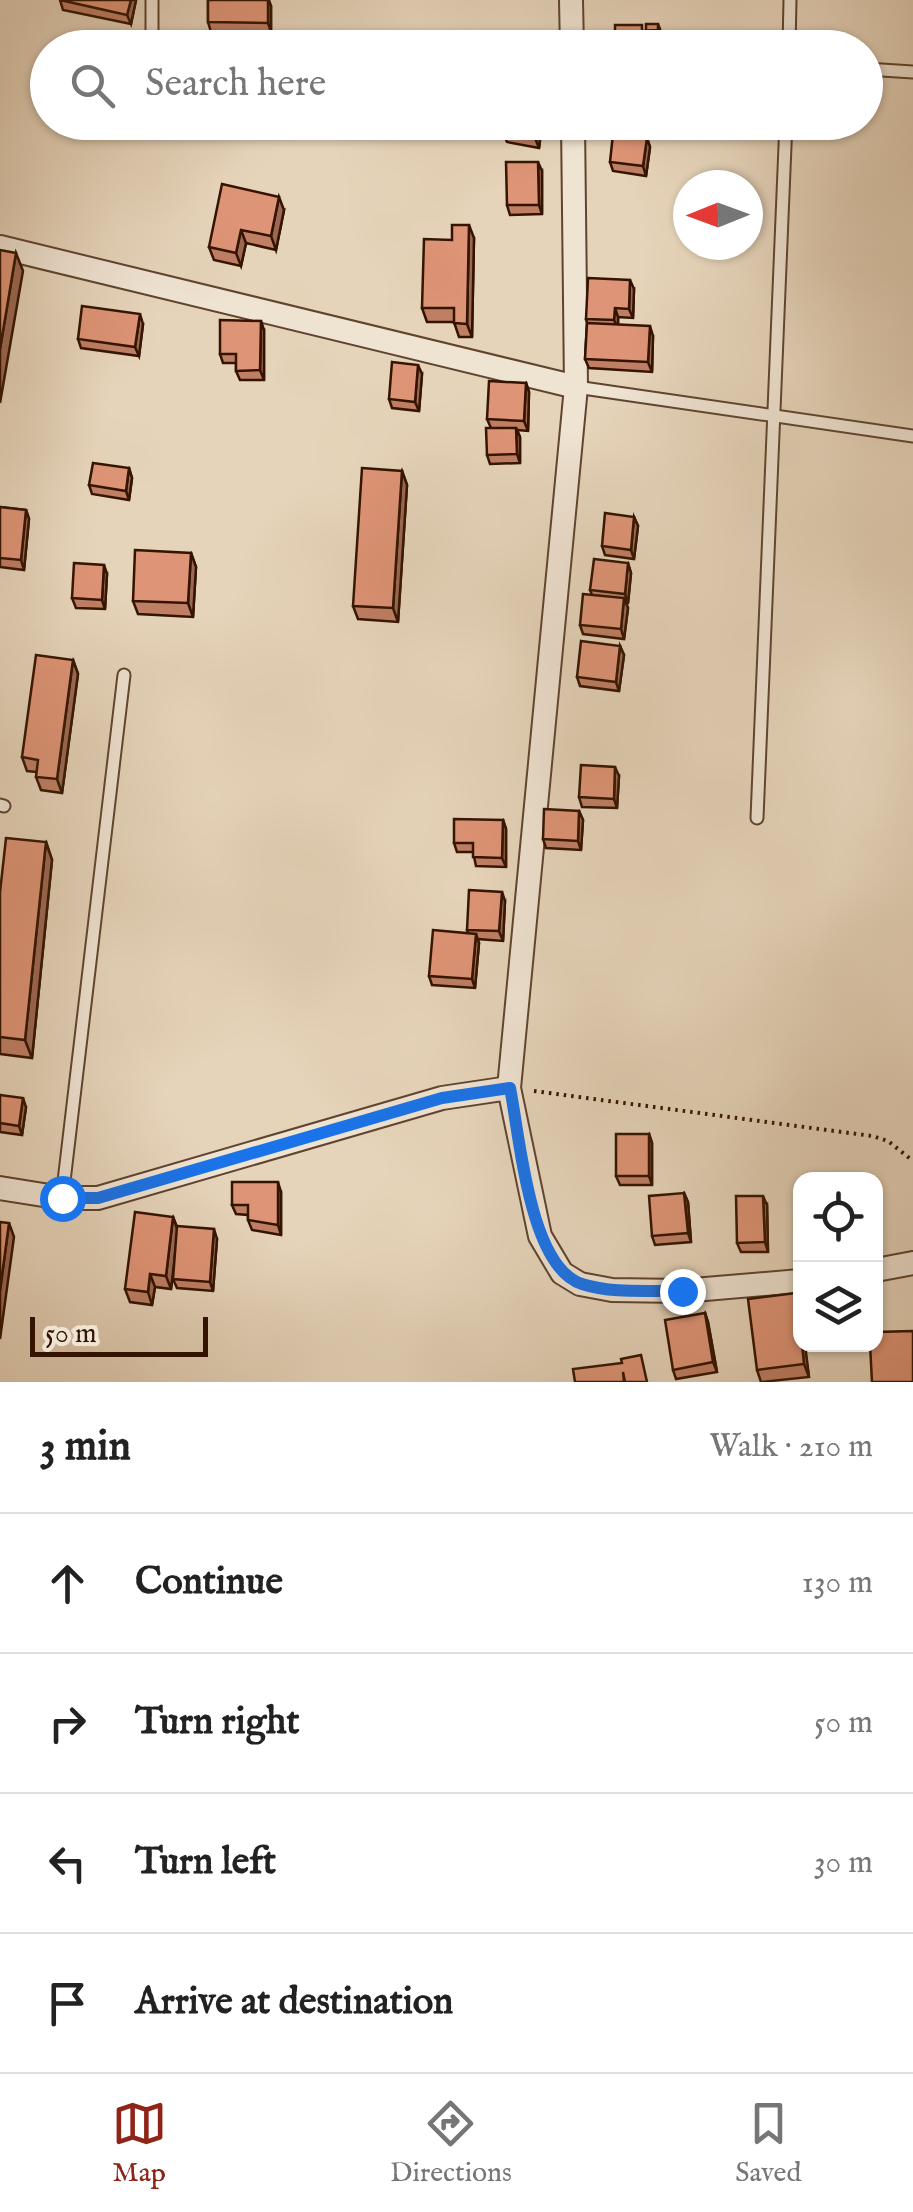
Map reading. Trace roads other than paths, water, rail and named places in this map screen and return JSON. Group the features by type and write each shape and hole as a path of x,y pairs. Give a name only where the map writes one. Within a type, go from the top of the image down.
{"street":[{"path":"571,0 572,30"},
{"path":"573,140 576,386 510,1088 540,1236 562,1273 580,1284 612,1290 682,1291 793,1282"},
{"path":"0,247 576,386"},
{"path":"0,1188 62,1198 98,1198 442,1098 510,1088"},
{"path":"883,1269 913,1263"}],"lane":[{"path":"152,0 152,30"},
{"path":"789,30 790,0"},
{"path":"883,70 913,72"},
{"path":"757,818 785,140"},
{"path":"576,386 913,436"},
{"path":"62,1198 124,675"}]}
